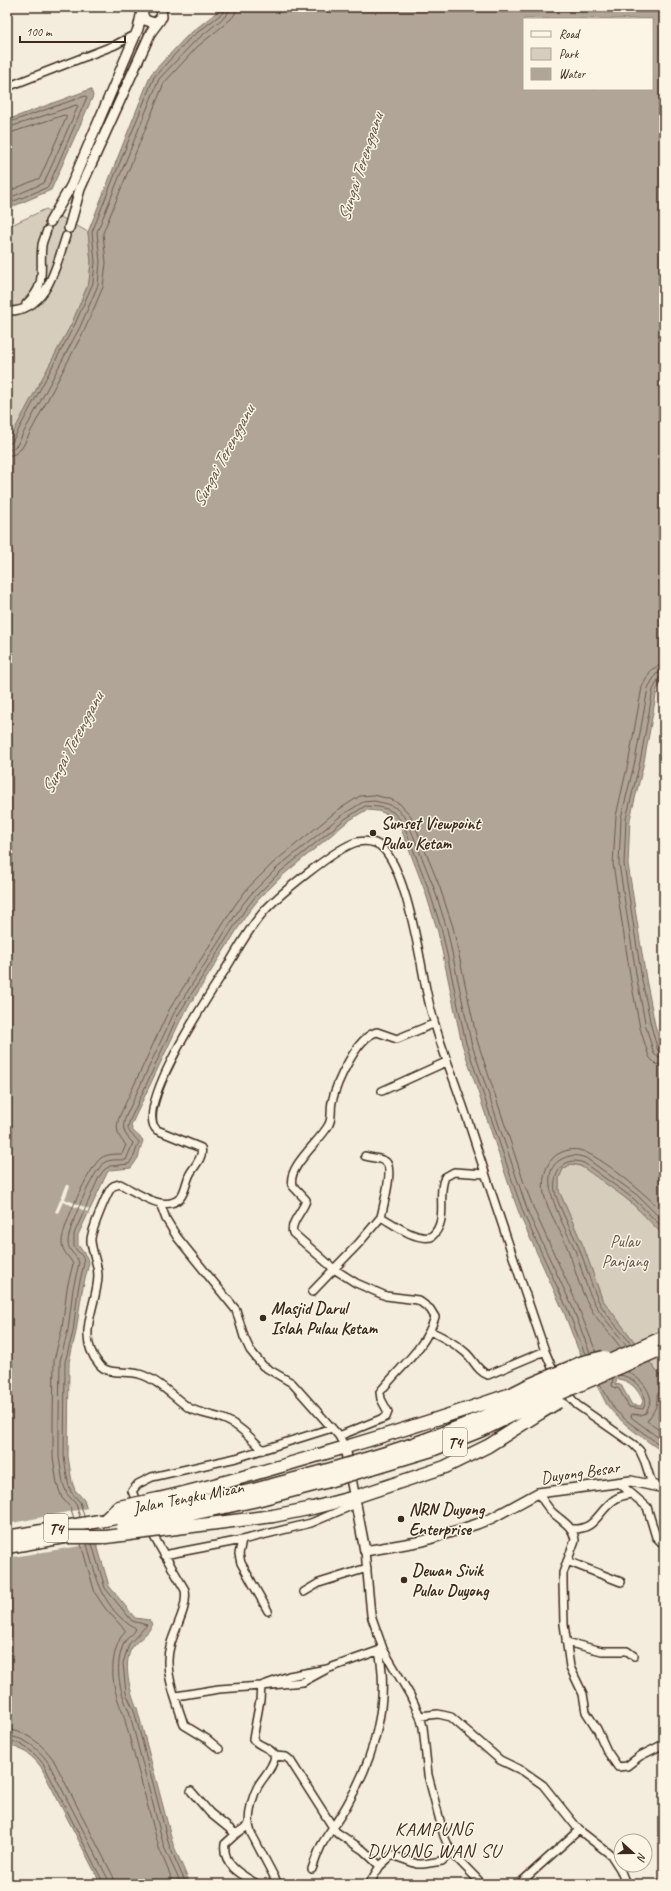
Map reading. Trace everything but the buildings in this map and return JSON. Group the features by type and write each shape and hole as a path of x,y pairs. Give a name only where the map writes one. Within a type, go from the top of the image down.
{"highway":[{"name":"T4","path":"532,1400 664,1337"},
{"path":"159,1515 200,1490 463,1410 532,1400 660,1350"},
{"path":"159,1515 273,1516 355,1500 445,1467 488,1446 532,1400"},
{"name":"Jalan Tengku Mizan","path":"159,1515 253,1501 323,1477 371,1463 432,1450 480,1431 532,1400"},
{"name":"T4","path":"7,1537 105,1520 119,1507 159,1515"},
{"name":"T4","path":"7,1547 64,1537 106,1537 159,1515"}],"street":[{"path":"143,9 143,18 148,22 154,23 162,12"},
{"path":"16,311 32,298 40,286 43,272 42,244 49,226 71,186 135,38 143,9"},
{"path":"7,311 16,311 36,301 46,289 67,232 80,189 151,32 162,12"},
{"path":"7,87 130,37 135,38"},
{"path":"263,1450 236,1425 224,1419 196,1412 146,1376 132,1372 114,1372 102,1368 98,1364 88,1339 88,1322 98,1277 98,1268 91,1236 112,1187 120,1184 160,1203 170,1203 180,1197 202,1151 198,1145 152,1127 152,1114 155,1102 178,1047 198,1012 260,916 287,890 349,845 367,841 375,843 385,849 393,861 417,940 433,1024 468,1119 484,1174 545,1351 560,1385 569,1398 640,1451 652,1484"},
{"path":"339,1436 386,1417 388,1412 381,1399 380,1392 392,1376 414,1355 430,1331 435,1317 430,1309 418,1300 386,1296 356,1283 334,1268 293,1233 293,1224 302,1210 306,1200 292,1185 292,1176 300,1162 330,1124 332,1104 338,1084 354,1054 367,1036 377,1032 393,1038 400,1038 433,1024"},
{"path":"382,1091 446,1062"},
{"path":"312,1292 359,1243 381,1217 389,1177 388,1164 385,1161 365,1156"},
{"path":"381,1217 420,1237 431,1237 436,1234 441,1222 442,1188 446,1177 454,1172 484,1174"},
{"path":"160,1203 166,1219 177,1237 234,1306 250,1350 263,1366 292,1383 339,1436 345,1447 365,1551 371,1615 381,1650 382,1688 375,1740 357,1785 321,1845 312,1869"},
{"path":"430,1331 458,1346 470,1357 482,1372 488,1375 545,1351"},
{"path":"219,1749 207,1739 184,1725 168,1661 178,1622 186,1602 185,1590 164,1555 132,1495 134,1488 152,1477 205,1466 263,1450 332,1428"},
{"name":"Duyong Besar","path":"365,1551 423,1540 477,1524 492,1518 538,1493 631,1481 652,1484 664,1488"},
{"path":"619,1482 647,1506 656,1537 664,1545"},
{"path":"538,1493 552,1511 572,1529 575,1540 567,1561 563,1582 566,1642 572,1674 583,1694 586,1712 607,1751 618,1767 627,1766 640,1756 664,1744"},
{"path":"572,1529 582,1529 588,1527 615,1499 632,1494"},
{"path":"164,1555 242,1540 311,1523 355,1500"},
{"path":"242,1540 239,1554 241,1563 268,1611"},
{"path":"567,1561 621,1582"},
{"path":"304,1592 319,1583 366,1568"},
{"path":"566,1642 602,1651 627,1650 634,1656"},
{"path":"176,1696 219,1689 261,1686 289,1676 327,1668 381,1650"},
{"path":"381,1650 410,1695 424,1727 428,1775 438,1816 451,1852 482,1884"},
{"path":"261,1686 253,1739 256,1743 272,1751 275,1756 274,1763 252,1798 249,1810 249,1825 251,1833 278,1884"},
{"path":"420,1716 438,1714 456,1721 496,1758 523,1771 543,1785 578,1830 611,1855 620,1869 626,1884"},
{"path":"275,1756 286,1757 293,1762 332,1827 342,1838 363,1850 380,1866"},
{"path":"191,1791 210,1813 236,1834"},
{"path":"249,1825 225,1844 225,1855 236,1872 257,1884"},
{"path":"518,1884 528,1877 578,1830"},
{"path":"369,1884 380,1866 392,1855 417,1864 423,1864 442,1861 451,1852"},
{"path":"528,1877 531,1884"}],"green space":[{"path":"46,209 88,232 91,262 89,282 72,323 7,444 7,227"},
{"name":"Pulau Panjang","path":"571,1164 580,1166 592,1172 620,1193 647,1217 664,1236 664,1381 602,1299 584,1248 559,1191 559,1178 563,1169"}],"water":[{"name":"Sungai Terengganu","path":"223,7 664,7 664,677 657,690 644,762 630,819 628,864 646,979 655,1025 664,1056 664,1207 662,1209 664,1236 631,1202 581,1166 571,1164 563,1169 559,1178 559,1191 584,1248 602,1299 664,1381 664,1453 619,1419 607,1405 578,1349 563,1310 521,1218 511,1191 462,1044 438,932 425,891 400,826 390,815 378,811 367,810 347,822 283,875 258,900 247,914 182,1017 134,1119 131,1126 133,1131 143,1140 138,1158 131,1168 110,1170 107,1173 78,1235 78,1245 89,1263 82,1291 76,1332 69,1362 68,1456 72,1482 75,1490 84,1500 109,1586 135,1618 149,1620 152,1624 149,1630 130,1651 127,1667 128,1676 173,1844 190,1884 101,1884 41,1767 26,1753 7,1745 7,444 72,323 89,282 91,262 88,232 151,74 187,36","holes":["617,1379 630,1383 639,1393 643,1401 641,1406 632,1405 621,1385 615,1384"]},
{"path":"91,89 93,96 51,190 7,209 7,120"}],"pier":[{"path":"67,1184 70,1186 65,1199 89,1209 88,1212 63,1202 58,1213 55,1212"},
{"path":"88,1508 98,1543 7,1558 7,1524"}],"place":[{"name":"Sunset Viewpoint Pulau Ketam","path":"373,833"},
{"name":"Masjid Darul Islah Pulau Ketam","path":"263,1318"},
{"name":"NRN Duyong Enterprise","path":"401,1519"},
{"name":"Dewan Sivik Pulau Duyong","path":"404,1580"}],"district":[{"name":"KAMPUNG DUYONG WAN SU","path":"434,1839"}]}
